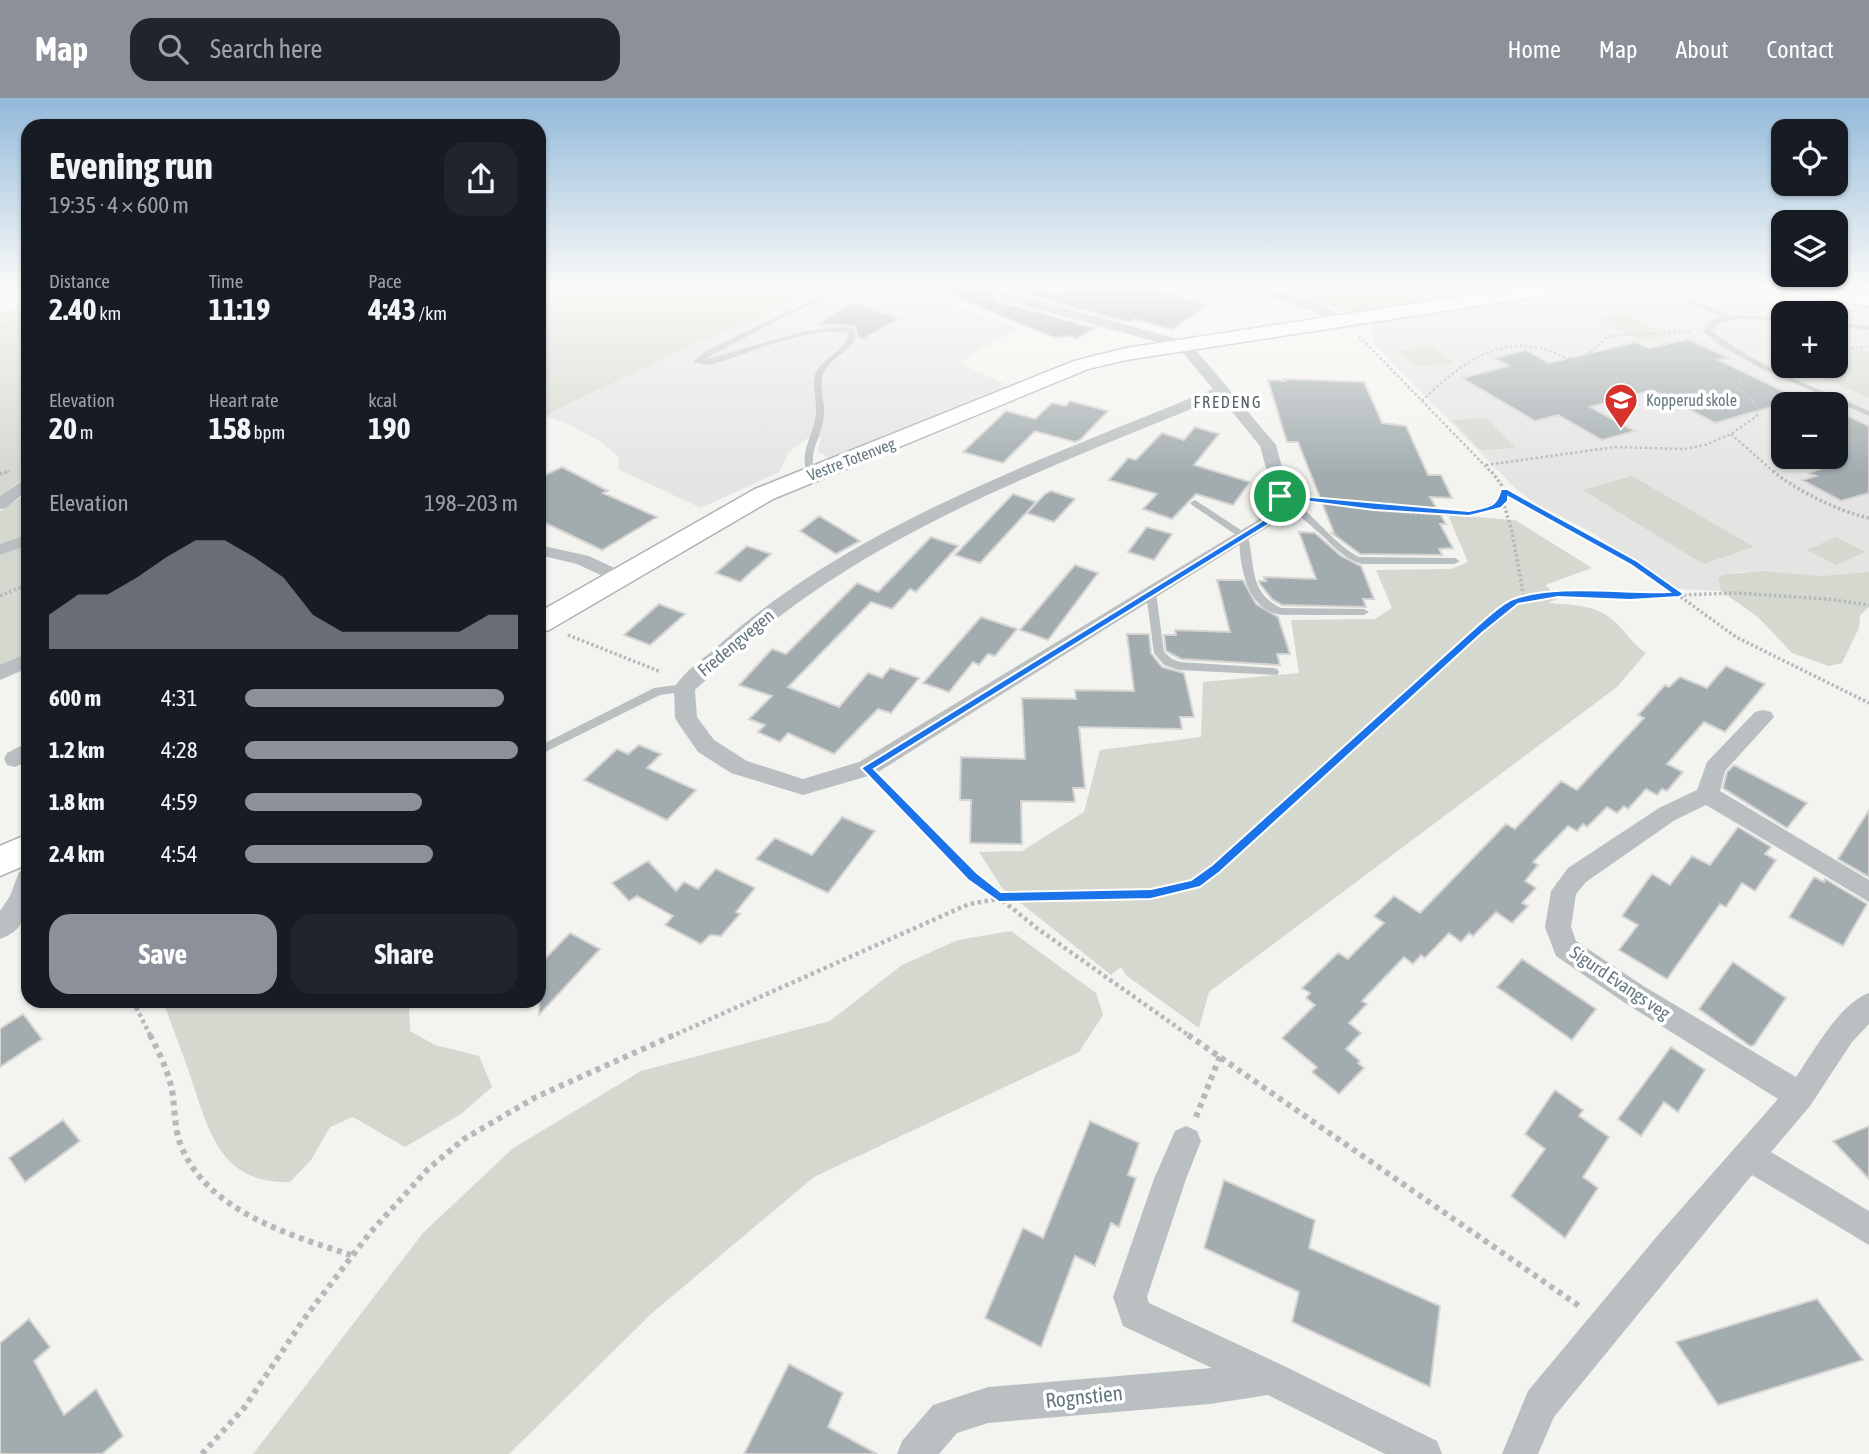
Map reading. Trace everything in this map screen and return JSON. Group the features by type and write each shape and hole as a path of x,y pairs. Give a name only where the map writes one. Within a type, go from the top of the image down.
{"street":[{"name":"Vestre Totenveg","path":"546,620 725,514 811,473 920,432 1081,365 1163,348"},
{"path":"1187,348 1268,445 1280,496"},
{"name":"Fredengvegen","path":"1222,391 963,502 834,568 746,632 684,688 686,718 706,746 739,767 803,787 867,768 1265,523 1280,496"},
{"path":"0,504 21,488"},
{"path":"0,550 21,542"},
{"path":"546,552 583,560 618,577"},
{"path":"0,673 21,663"},
{"path":"1763,717 1716,768 1707,795 1869,892"},
{"name":"Sigurd Evangs veg","path":"1707,795 1658,820 1577,876 1564,891 1558,928 1565,948 1635,995 1800,1096"},
{"path":"0,862 21,852"},
{"path":"13,920 21,902"},
{"path":"1520,1454 1541,1404 1800,1096 1842,1033 1869,1005"},
{"path":"1186,1142 1170,1179 1130,1297 1135,1314 1270,1377 1423,1454"},
{"path":"1748,1155 1869,1229"},
{"name":"Rognstien","path":"915,1454 946,1418 988,1405 1210,1386 1270,1377"}],"lane":[{"path":"718,348 697,362 709,363 758,348"},
{"path":"811,473 806,458 820,417 817,377 822,368 843,348"},
{"path":"1731,348 1869,414"},
{"path":"1280,496 1352,558 1362,561 1455,561"},
{"path":"1195,503 1244,536 1244,562 1261,600 1269,608 1279,611 1364,612"},
{"path":"1151,593 1159,653 1168,662 1179,666 1273,672"},
{"path":"546,747 658,691 684,688"}],"path":[{"path":"1364,348 1422,401 1486,465 1504,491 1634,563 1761,652 1869,703"},
{"path":"1422,401 1465,364 1494,348"},
{"path":"1538,348 1576,361 1595,348"},
{"path":"1486,465 1615,447 1684,449 1705,445 1731,434 1757,416 1758,408 1753,399 1738,388 1741,379 1761,364"},
{"path":"1731,434 1784,481 1854,515 1869,519"},
{"path":"1504,491 1503,501 1512,531 1524,598"},
{"path":"1280,496 1454,514 1489,510 1503,501"},
{"path":"0,596 21,587"},
{"path":"202,1454 244,1408 351,1255 396,1202 428,1168 464,1139 536,1097 937,916 999,897 1151,894 1196,884 1216,869 1478,631 1504,609 1524,598 1558,594 1630,597 1714,592 1796,596 1869,606"},
{"path":"546,626 669,676 684,688"},
{"path":"867,768 972,876 1086,965 1606,1324"},
{"path":"136,1008 170,1081 182,1147 194,1170 236,1208 286,1234 351,1255"},
{"path":"1186,1142 1220,1056"}],"shaded area":[{"path":"0,348 21,348 21,480 0,497"},
{"path":"546,348 685,348 546,415"},
{"path":"685,348 983,348 960,361 962,365 1008,385 829,458 818,451 821,438 809,437 789,452 779,472 701,508 622,471 618,467 619,457 598,440 546,417"},
{"name":"Kopperud skole","path":"1378,348 1771,348 1771,378 1848,378 1848,348 1869,348 1869,572 1820,576 1741,572 1718,579 1721,591 1677,589 1593,533 1536,504 1514,487"},
{"path":"1435,348 1454,363 1417,367 1397,351"},
{"path":"1861,349 1869,353 1869,398 1823,378 1848,378 1848,353"},
{"path":"1486,418 1515,448 1480,450 1452,420"},
{"path":"1632,476 1754,547 1703,564 1583,490"},
{"path":"21,498 21,536 0,544 0,511"},
{"path":"1448,515 1515,520 1592,568 1545,585 1559,598 1548,603 1583,607 1608,616 1646,653 1617,687 1209,992 1199,1028 1127,976 1121,967 1111,975 1002,888 979,852 1022,851 1084,812 1100,750 1201,737 1203,682 1299,673 1291,620 1375,619 1392,608 1376,570 1451,569 1468,562"},
{"path":"1836,537 1865,552 1836,565 1807,550"},
{"path":"21,546 21,657 0,666 0,554"},
{"path":"1762,571 1820,576 1869,572 1869,607 1860,615 1859,628 1842,663 1829,666 1792,653 1758,617 1721,591 1718,579 1722,575"},
{"path":"1011,931 1096,993 1103,1015 1079,1052 814,1177 652,1313 509,1454 253,1454 423,1233 512,1149 641,1071 830,1021 902,965 958,940"},
{"path":"166,1008 409,1008 410,1031 435,1045 479,1056 492,1087 461,1114 405,1147 353,1117 330,1127 311,1160 290,1182 266,1180 247,1174 231,1163 210,1132"}],"building":[{"path":"1610,348 1708,348 1729,358 1718,360 1785,392 1771,392 1771,407 1715,423 1652,390 1590,407 1635,431 1602,440 1558,415 1535,421 1462,378 1509,366 1494,358 1526,350 1549,363"},
{"path":"1284,379 1364,382 1382,423 1406,426 1428,475 1441,475 1452,498 1430,497 1446,524 1440,524 1453,548 1439,549 1442,555 1360,554 1332,533 1298,442 1287,442 1268,380 1285,381"},
{"path":"1070,401 1108,411 1080,440 1075,442 1035,431 1003,463 963,452 1006,411 1035,419 1052,403 1066,406"},
{"path":"1848,416 1869,426 1869,493 1841,501 1802,480 1816,476 1809,473 1820,469 1848,469"},
{"path":"1195,427 1219,434 1194,465 1250,482 1233,505 1196,494 1172,519 1143,509 1157,494 1109,480 1128,458 1136,460 1162,433 1184,440"},
{"path":"562,467 608,491 603,493 657,517 602,550 546,523 546,475"},
{"path":"1051,491 1075,499 1054,522 1027,513 1044,495"},
{"path":"1013,494 1036,502 980,563 955,555"},
{"path":"819,516 860,541 836,554 800,531"},
{"path":"1147,527 1172,534 1154,560 1128,552"},
{"path":"1299,532 1315,533 1341,556 1361,566 1374,599 1363,599 1366,607 1282,605 1272,599 1260,584 1259,581 1266,581 1264,577 1316,579"},
{"path":"931,537 958,546 916,592 910,589 892,609 871,602 788,687 839,707 868,673 882,678 890,668 919,678 891,713 878,709 834,754 788,733 780,742 758,732 765,725 749,719 772,696 739,685 772,649 786,654 857,583 878,592"},
{"path":"747,546 771,554 740,582 716,573"},
{"path":"1075,565 1098,573 1048,640 1020,630"},
{"path":"1217,580 1243,580 1256,604 1278,617 1290,654 1277,654 1280,665 1181,659 1166,651 1164,635 1176,635 1175,630 1230,632"},
{"path":"659,604 685,614 650,645 624,635"},
{"path":"981,617 1017,629 995,656 988,654 979,665 973,662 949,692 923,683"},
{"path":"1127,634 1149,634 1151,653 1162,667 1184,673 1194,717 1180,717 1182,729 1079,727 1085,788 1073,788 1075,802 1021,801 1022,844 970,843 971,800 960,800 961,757 1025,759 1022,698 1076,699 1075,690 1134,691"},
{"path":"1726,666 1765,684 1725,732 1704,722 1667,764 1683,772 1667,791 1662,789 1657,795 1646,789 1628,809 1624,806 1617,813 1607,807 1587,827 1583,824 1577,831 1568,826 1533,862 1538,865 1525,881 1536,888 1522,903 1528,906 1512,923 1496,912 1473,936 1469,933 1461,942 1449,933 1425,958 1421,955 1413,964 1404,957 1362,1001 1367,1004 1349,1023 1361,1033 1346,1049 1364,1068 1339,1094 1312,1072 1317,1067 1282,1038 1315,1005 1306,998 1310,993 1302,988 1338,953 1348,959 1384,923 1374,916 1394,896 1420,913 1506,824 1515,829 1561,781 1577,790 1644,718 1638,715 1665,685 1669,687 1680,677 1707,688"},
{"path":"639,745 661,754 647,768 696,790 667,820 584,780 617,749 628,754"},
{"path":"1734,765 1807,803 1787,828 1723,788 1727,772"},
{"path":"1869,810 1869,877 1838,859"},
{"path":"842,817 875,831 828,893 756,859 775,838 812,855"},
{"path":"1738,827 1771,847 1765,854 1776,860 1755,891 1742,883 1726,907 1720,904 1667,979 1619,950 1638,925 1622,916 1652,874 1670,885 1692,856 1710,865"},
{"path":"648,861 676,891 684,882 698,889 716,869 755,888 736,912 740,914 721,936 710,935 701,944 665,925 673,916 637,896 629,901 612,883"},
{"path":"1814,877 1824,882 1825,879 1867,904 1843,946 1789,917"},
{"path":"570,933 600,949 546,1007 546,958"},
{"path":"1522,959 1596,1009 1572,1040 1497,987"},
{"path":"1733,962 1786,998 1754,1045 1750,1046 1699,1009"},
{"path":"23,1014 42,1039 0,1067 0,1029"},
{"path":"1671,1047 1705,1070 1678,1112 1664,1102 1641,1136 1618,1119"},
{"path":"1555,1090 1583,1110 1579,1116 1609,1137 1583,1177 1598,1188 1565,1238 1511,1196 1545,1149 1525,1134"},
{"path":"63,1120 80,1141 25,1182 9,1158"},
{"path":"1090,1121 1139,1143 1128,1175 1136,1178 1119,1227 1111,1223 1095,1266 1075,1256 1041,1347 985,1318 1023,1228 1043,1238"},
{"path":"1869,1126 1869,1179 1833,1141"},
{"path":"1224,1180 1315,1220 1309,1248 1440,1306 1430,1387 1292,1322 1299,1292 1204,1248"},
{"path":"1817,1299 1863,1360 1718,1405 1676,1342"},
{"path":"29,1319 50,1347 34,1361 64,1415 96,1389 123,1436 102,1454 0,1454 0,1343"},
{"path":"789,1364 843,1393 828,1427 877,1454 744,1454"}],"place":[{"name":"Kopperud skole","path":"1621,430"}],"district":[{"name":"FREDENG","path":"1228,402"}],"route":[{"path":"1504,491 1634,563 1679,594 1630,597 1558,594 1524,598 1515,602 1478,631 1216,869 1196,884 1178,890 1151,894 999,897 972,876 867,768 1265,523 1280,496 1454,514 1497,507 1505,497 1504,491"}]}
